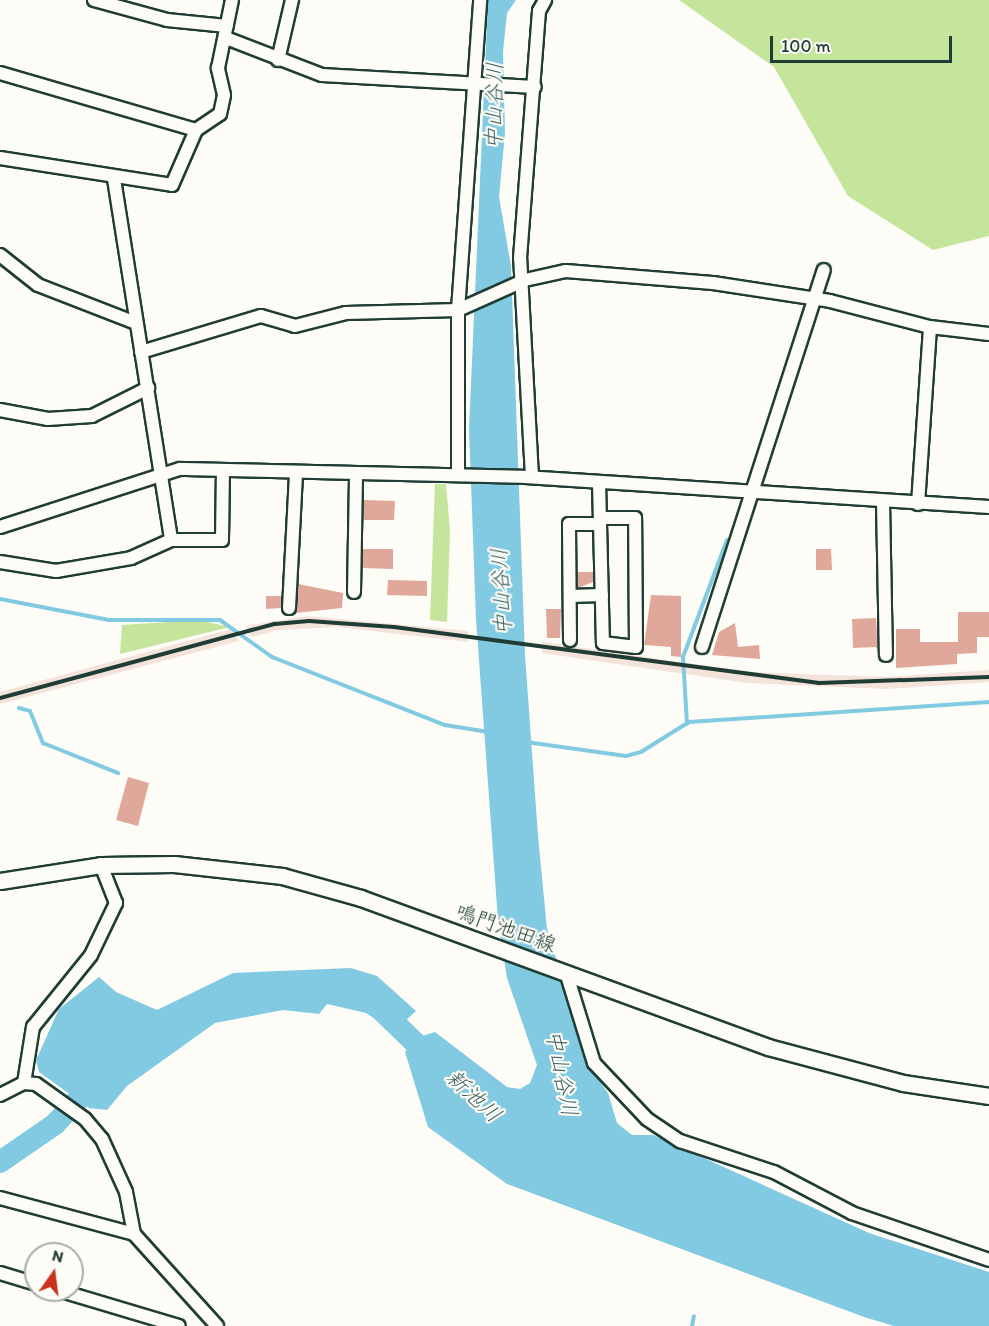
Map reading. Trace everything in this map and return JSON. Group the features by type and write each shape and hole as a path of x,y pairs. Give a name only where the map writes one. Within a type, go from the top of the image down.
{"main road":[{"name":"鳴門池田線","path":"0,881 101,865 174,864 282,876 563,971 768,1047 903,1083 989,1095"}],"street":[{"path":"94,0 167,20 226,32 278,60 322,75 533,87"},
{"path":"0,158 114,179 172,184 196,130 220,114 224,95 218,68 232,0"},
{"path":"278,60 292,0"},
{"path":"462,474 463,308 480,0"},
{"path":"529,477 519,320 520,258 524,173 539,11 545,0"},
{"path":"0,73 196,130"},
{"path":"114,179 171,540"},
{"path":"0,255 38,285 136,323"},
{"path":"702,647 824,270"},
{"path":"141,352 261,316 295,326 346,313 463,308 521,282 566,271 613,272 816,299 930,327 989,334"},
{"path":"918,504 930,327"},
{"path":"0,410 48,419 80,417 112,409 148,388"},
{"path":"0,562 56,571 131,558 171,540 222,540 223,471"},
{"path":"0,527 160,472 462,474 599,482 753,495 989,507"},
{"path":"289,608 296,473"},
{"path":"354,592 356,474"},
{"path":"570,640 569,524 600,521 635,518 636,647 603,643 602,595 600,521 599,482"},
{"path":"883,502 886,656"},
{"path":"570,596 602,595"},
{"path":"24,1083 33,1027 91,955 116,903 101,865"},
{"path":"563,971 594,1063 647,1119 680,1141 774,1172 852,1213 989,1260"},
{"path":"0,1095 24,1083 52,1093 85,1119 102,1139 126,1192 134,1234 214,1325"},
{"path":"0,1198 134,1234"},
{"path":"0,1273 24,1280"},
{"path":"84,1298 179,1326"}],"shaded area":[{"path":"308,616 468,631 468,642 338,627 278,630 252,637 245,626"},
{"path":"231,629 239,641 0,704 0,692"},
{"path":"542,642 750,672 886,677 989,670 989,682 887,689 747,683 542,653"}],"green space":[{"path":"679,0 989,0 989,236 933,250 848,196 774,67"},
{"path":"435,484 446,484 450,531 447,622 430,620"},
{"path":"198,620 230,627 120,654 122,625"}],"water":[{"name":"中山谷川","path":"488,0 516,0 507,13 503,52 505,133 499,197 511,266 525,655 538,836 547,929 589,1067 608,1093 617,1123 632,1135 653,1135 869,1233 989,1272 989,1326 894,1326 864,1317 507,1184 428,1127 405,1052 419,1037 435,1032 507,1087 520,1089 530,1083 537,1065 507,978 498,920 476,619 469,429"},
{"path":"351,968 377,976 416,1011 394,1031 366,1013 327,1004 319,1014 283,1010 215,1023 127,1086 107,1110 89,1108 39,1072 36,1060 59,1009 99,977 116,992 157,1010 233,973"}],"building":[{"path":"364,500 395,501 394,520 364,520"},
{"path":"363,549 393,549 393,569 363,568"},
{"path":"816,549 831,549 832,570 816,570"},
{"path":"578,572 593,572 593,582 578,588"},
{"path":"388,580 427,581 427,596 387,595"},
{"path":"298,584 343,593 342,608 296,613"},
{"path":"651,595 681,596 681,657 671,656 671,647 644,645"},
{"path":"266,596 281,596 281,608 266,609"},
{"path":"546,609 561,609 560,638 547,638"},
{"path":"958,612 989,612 989,637 977,637 977,653 957,654 957,664 896,668 896,629 920,629 920,642 958,642"},
{"path":"876,618 878,653 876,647 853,648 852,619"},
{"path":"735,623 738,647 759,645 760,659 712,655 719,632"},
{"path":"128,777 149,783 138,826 116,820"}],"waterway":[{"path":"687,724 683,657 727,540"},
{"path":"0,599 109,620 220,620 272,657 445,725 488,732"},
{"path":"526,742 626,756 641,752 689,722 989,702"},
{"path":"19,708 30,711 43,743 118,773"},
{"name":"新池川","path":"378,1007 435,1062"},
{"name":"新池川","path":"0,1162 55,1124 99,1078"},
{"path":"692,1326 694,1316"}],"railway":[{"path":"0,698 275,624 309,621 394,627 819,683 989,677"}]}
